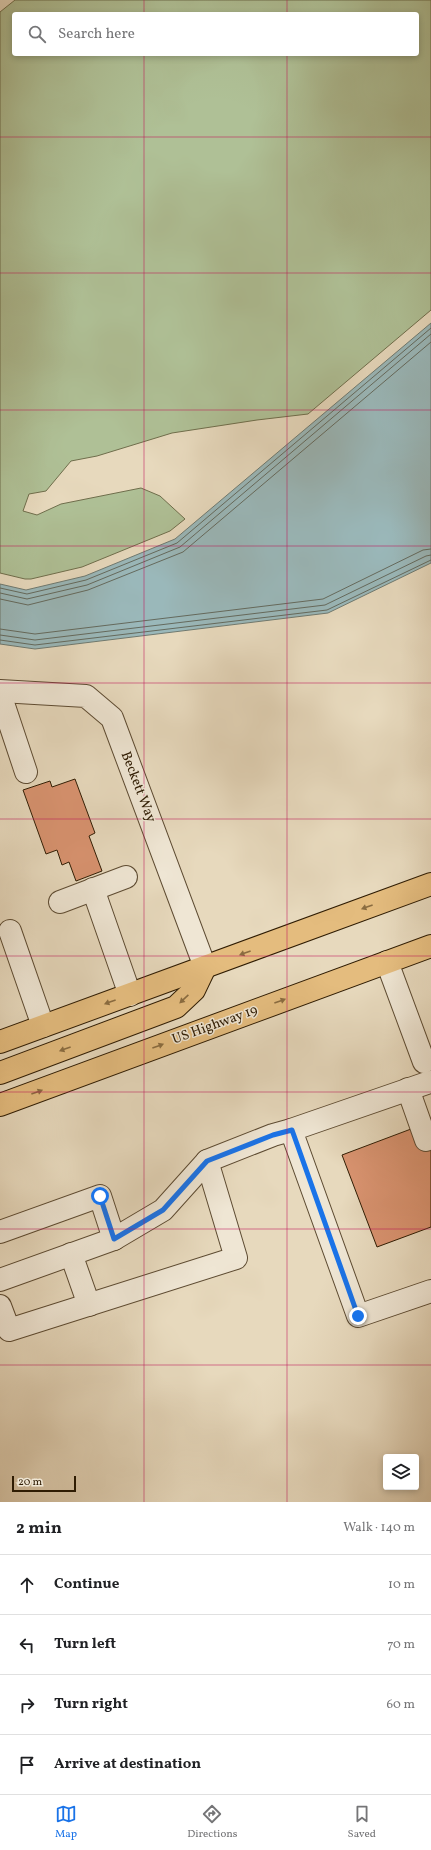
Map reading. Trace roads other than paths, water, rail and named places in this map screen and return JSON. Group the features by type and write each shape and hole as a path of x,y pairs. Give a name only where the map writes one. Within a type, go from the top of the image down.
{"highway":[{"path":"0,1042 431,884"},
{"name":"US Highway 19","path":"0,1105 431,946"},
{"path":"0,1073 176,1007 194,990 205,967"}],"street":[{"path":"0,693 26,772"},
{"name":"Beckett Way","path":"0,693 86,696 112,718 205,967"},
{"path":"60,902 126,877"},
{"path":"93,889 130,995"},
{"path":"10,931 43,1026"},
{"path":"0,1280 114,1239 163,1210 207,1161 273,1135 292,1130 408,1089 427,1072 387,962"},
{"path":"408,1089 426,1140"},
{"path":"292,1130 358,1316 431,1291"},
{"path":"0,1306 9,1330 236,1258 207,1161"},
{"path":"0,1232 100,1196 114,1239"},
{"path":"71,1254 89,1305"}],"water":[{"path":"431,323 431,563 328,613 35,649 0,644 0,584 26,590 85,576 175,539"}]}
